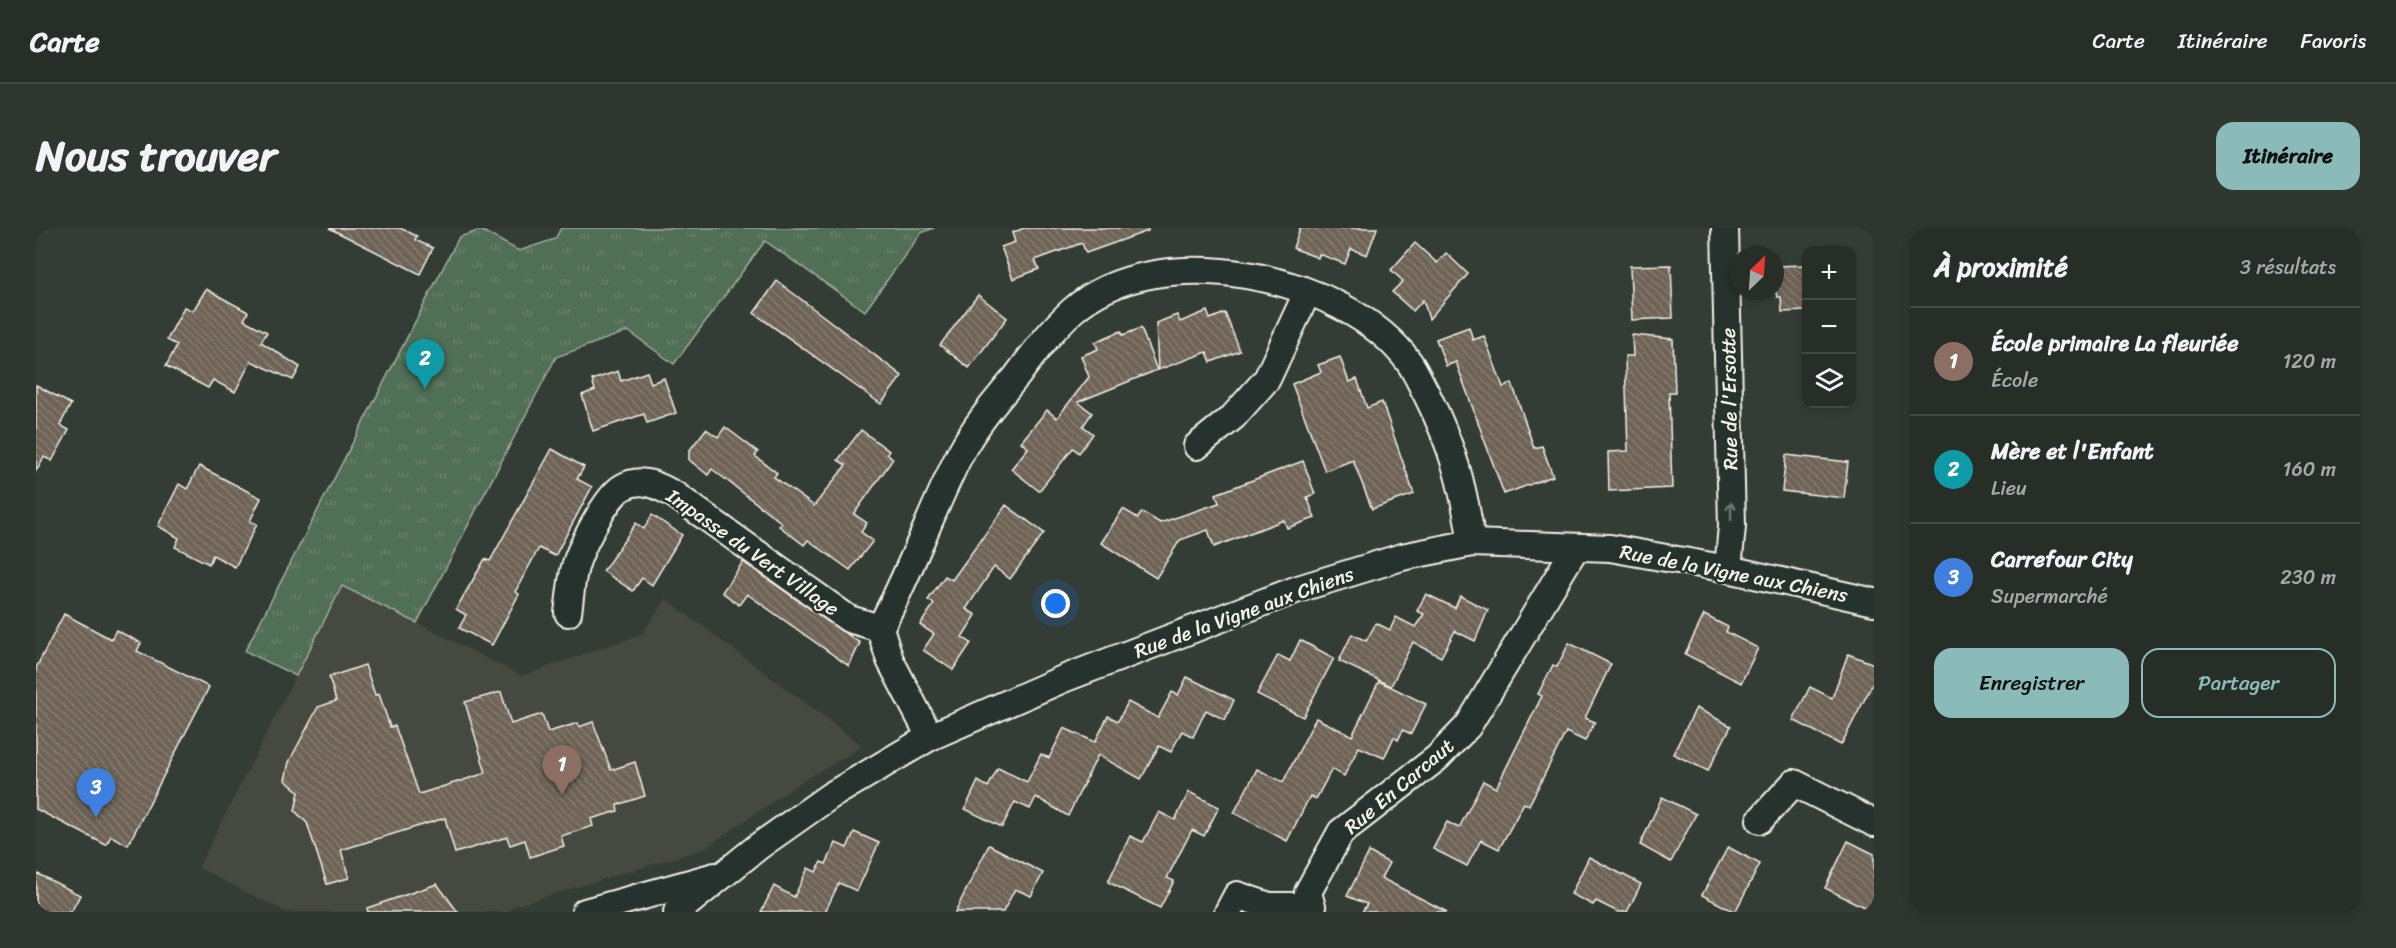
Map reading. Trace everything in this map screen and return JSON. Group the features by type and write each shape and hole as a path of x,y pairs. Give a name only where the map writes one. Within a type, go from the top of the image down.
{"street":[{"name":"Rue de l'Ersotte","path":"1725,228 1732,526 1728,569"},
{"path":"930,736 890,660 880,627 944,487 972,434 1044,341 1075,309 1118,283 1164,272 1234,272 1267,279 1307,293 1364,318 1385,334 1410,363 1440,421 1463,486 1472,543"},
{"path":"1197,446 1233,417 1267,379 1307,293"},
{"name":"Impasse du Vert Village","path":"568,613 574,569 599,518 622,487 641,482 652,483 675,495 849,619 880,627"},
{"name":"Rue de la Vigne aux Chiens","path":"677,912 723,873 839,790 930,736 1063,679 1298,589 1402,557 1472,543 1610,548 1728,569 1874,602"},
{"name":"Rue En Carcaut","path":"1228,912 1237,895 1269,906 1312,909 1308,892 1341,832 1437,758 1468,726 1576,547"},
{"path":"1760,820 1794,783 1874,823"},
{"path":"585,912 723,873"}],"shaded area":[{"path":"342,585 522,676 642,634 666,599 863,746 798,784 704,849 514,906 508,912 286,912 198,868"}],"green space":[{"path":"561,228 934,228 921,233 865,311 765,241 674,364 628,331 556,357 417,623 342,586 296,676 245,651 459,237 481,230 519,251 555,239"}],"building":[{"path":"329,228 400,228 417,236 415,240 433,248 420,274"},
{"path":"1024,228 1148,228 1148,231 1086,253 1082,243 1035,260 1039,269 1013,279 1001,247 1015,242 1012,233"},
{"path":"1300,228 1377,228 1367,255 1351,249 1345,264 1319,254 1318,258 1293,248"},
{"path":"1415,243 1437,263 1446,253 1468,274 1429,319 1423,300 1413,311 1392,292 1403,281 1391,270"},
{"path":"1671,265 1673,318 1632,320 1630,266"},
{"path":"1802,265 1802,311 1782,312 1784,266"},
{"path":"777,281 902,376 881,404 754,313"},
{"path":"206,289 248,312 244,320 267,332 261,342 300,367 293,380 251,361 235,392 213,380 208,388 166,366 177,345 167,340 184,307 193,311"},
{"path":"978,295 1007,318 969,368 940,345"},
{"path":"1207,311 1210,319 1225,313 1240,351 1211,362 1207,352 1158,370 1156,323 1177,315 1180,322"},
{"path":"1469,327 1473,340 1484,336 1503,387 1512,383 1534,448 1542,446 1553,476 1504,494 1456,362 1446,366 1436,339"},
{"path":"1141,328 1157,370 1078,402 1092,413 1083,426 1093,434 1079,453 1073,448 1039,491 1011,469 1028,448 1021,442 1047,410 1057,418 1089,377 1081,356 1098,349 1095,342 1121,331 1123,335"},
{"path":"1632,335 1673,339 1675,392 1669,392 1672,488 1609,491 1608,452 1628,451 1625,356 1633,356"},
{"path":"1340,357 1349,382 1357,379 1367,408 1382,402 1414,494 1372,509 1353,460 1325,471 1292,384 1321,372 1318,365"},
{"path":"618,371 621,381 647,372 651,383 664,378 676,413 647,423 644,414 593,431 582,395 595,390 592,380"},
{"path":"36,385 71,404 60,425 69,430 52,461 44,457 36,471"},
{"path":"725,427 758,452 755,456 777,473 774,477 814,506 846,465 838,460 861,430 889,451 887,454 893,459 854,514 867,523 861,532 873,541 850,570 808,540 804,545 779,526 782,523 712,469 708,475 689,460 689,451 706,429 718,437"},
{"path":"552,449 584,467 577,479 592,487 555,556 539,548 515,592 519,594 492,645 459,628 466,615 456,609 485,559 490,561"},
{"path":"1786,455 1848,462 1844,498 1782,491"},
{"path":"1303,461 1315,494 1307,497 1315,518 1287,528 1284,520 1214,547 1208,530 1180,540 1156,578 1101,543 1123,509 1138,518 1142,512 1160,523 1219,503 1216,494"},
{"path":"199,466 261,498 250,521 257,524 235,567 213,555 209,564 175,547 179,538 158,526 179,484 187,489"},
{"path":"1006,505 1044,533 1010,579 994,567 966,609 976,615 962,637 971,643 953,670 923,650 934,634 920,625 934,604 928,600 945,576 952,580"},
{"path":"652,515 682,535 652,585 642,578 633,591 603,571 636,523 644,529"},
{"path":"743,562 860,643 849,666 747,594 739,605 722,592"},
{"path":"1426,594 1455,608 1460,596 1488,610 1475,641 1455,631 1441,657 1413,642 1391,686 1339,661 1352,634 1366,641 1376,623 1390,630 1396,617 1415,627 1424,614 1417,611"},
{"path":"64,614 111,639 116,630 141,643 137,651 209,687 128,845 111,836 106,845 36,809 36,668"},
{"path":"1704,615 1728,627 1726,632 1758,648 1741,683 1685,654"},
{"path":"1300,640 1334,658 1303,717 1257,694 1278,655 1290,661"},
{"path":"1569,643 1611,664 1585,718 1595,722 1585,741 1566,732 1529,805 1524,803 1499,849 1481,840 1467,866 1433,849 1447,822 1459,828 1483,781 1496,788 1542,696 1538,694 1553,665 1557,667"},
{"path":"1848,654 1874,664 1874,681 1841,745 1793,720 1810,687 1832,698"},
{"path":"365,665 375,695 379,694 390,727 395,726 419,794 486,773 465,702 501,692 511,724 542,714 548,732 578,723 579,727 593,722 611,770 635,762 645,796 617,805 618,811 591,819 593,826 561,836 564,846 530,857 525,840 510,845 507,837 455,853 445,818 341,850 349,878 327,884 307,823 295,811 299,792 285,780 289,762 318,707 336,701 329,677"},
{"path":"1187,677 1234,700 1225,720 1206,710 1193,737 1182,731 1171,752 1159,746 1141,779 1098,755 1068,816 1036,797 1030,809 1015,802 1002,827 965,809 978,781 988,787 998,768 1027,782 1041,754 1049,758 1064,728 1095,742 1108,716 1118,721 1128,702 1158,718 1172,692 1178,695"},
{"path":"1379,681 1426,704 1411,734 1403,730 1398,740 1394,737 1384,758 1359,747 1344,776 1332,769 1316,799 1310,796 1287,841 1234,813 1257,769 1283,782 1316,718 1352,736"},
{"path":"1696,708 1731,726 1708,771 1673,754"},
{"path":"1189,792 1219,807 1204,836 1192,830 1167,878 1174,881 1160,908 1108,882 1130,836 1143,842 1159,812 1175,820"},
{"path":"1662,797 1696,814 1671,862 1640,845"},
{"path":"854,832 879,843 857,891 839,883 825,912 761,912 774,886 794,897 808,868 816,872 821,862 826,864 836,843 847,848"},
{"path":"1848,841 1874,854 1874,912 1825,888"},
{"path":"989,845 1043,873 1031,896 1015,889 1003,912 955,912"},
{"path":"1728,847 1760,864 1735,912 1702,895"},
{"path":"1369,852 1389,863 1381,878 1447,912 1362,912 1367,904 1347,896"},
{"path":"1589,857 1641,884 1627,912 1618,912 1596,901 1593,905 1571,894"},
{"path":"36,873 80,895 71,912 36,912"},
{"path":"437,884 458,912 368,912 367,908"}],"place":[{"name":"Mère et l'Enfant","path":"425,389"},
{"name":"École primaire La fleuriée","path":"562,795"},
{"name":"Carrefour City","path":"96,818"}]}
